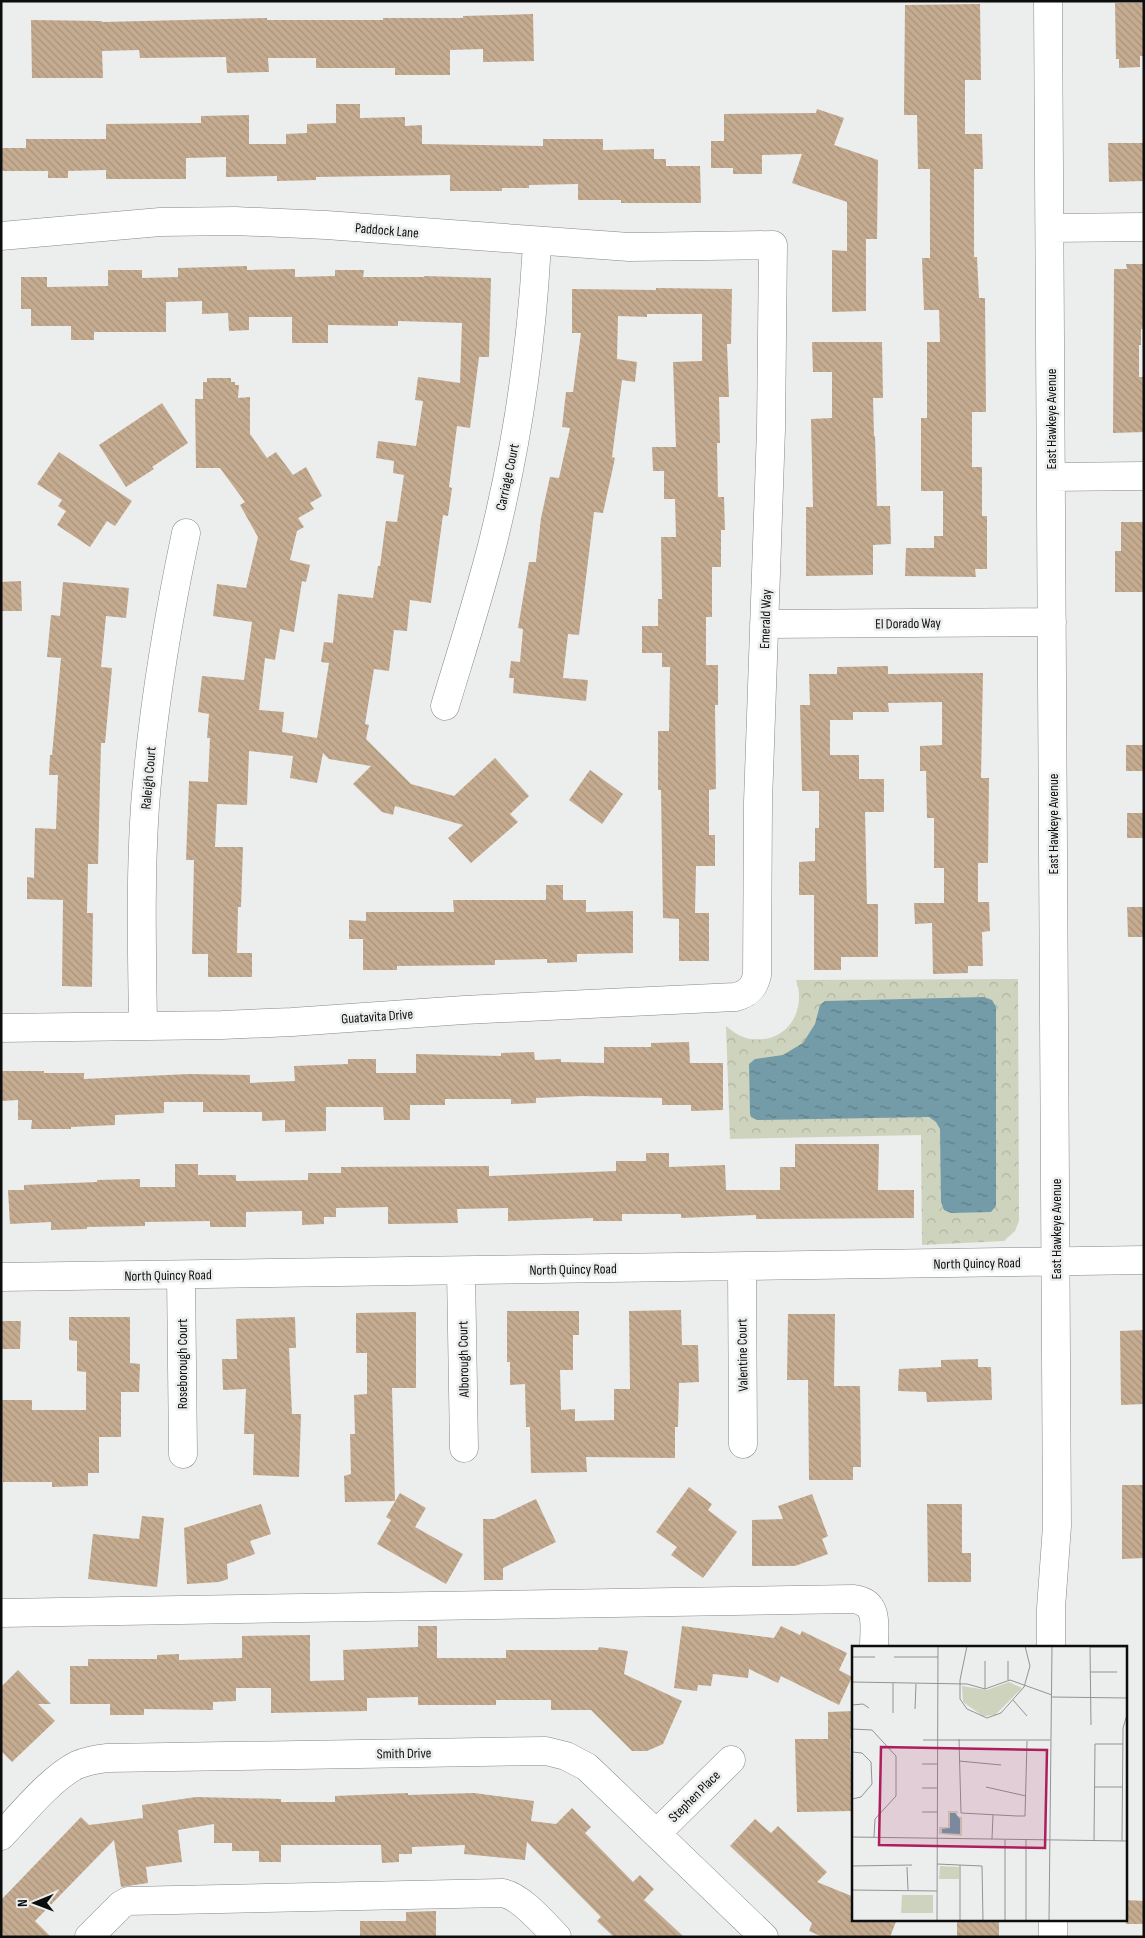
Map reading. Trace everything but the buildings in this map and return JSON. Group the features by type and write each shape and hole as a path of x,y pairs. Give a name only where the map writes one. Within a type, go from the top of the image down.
{"street":[{"name":"East Hawkeye Avenue","path":"1048,1 1051,228 1057,1526 1051,1608 1051,1646"},
{"name":"Paddock Lane","path":"1,236 160,222 235,221 326,225 537,242 645,248 773,246"},
{"path":"1051,228 1144,227"},
{"name":"Carriage Court","path":"445,706 489,555 512,451 529,348 537,242"},
{"name":"Emerald Way","path":"750,990 755,983 757,975 758,820 773,342 773,246"},
{"path":"1052,477 1144,476"},
{"name":"Raleigh Court","path":"143,1026 141,888 146,792 162,664 186,533"},
{"name":"El Dorado Way","path":"764,624 1052,622"},
{"name":"Guatavita Drive","path":"1,1028 292,1022 464,1010 735,997 743,995 750,990"},
{"name":"North Quincy Road","path":"1,1277 1144,1260"},
{"name":"Valentine Court","path":"742,1267 743,1444"},
{"name":"Alborough Court","path":"461,1270 464,1448"},
{"name":"Roseborough Court","path":"182,1275 183,1454"},
{"path":"1,1613 853,1599 868,1603 872,1609 874,1646"},
{"name":"Smith Drive","path":"2,1834 62,1775 78,1765 96,1759 117,1757 534,1750 566,1756 588,1766 764,1937"},
{"name":"Stephen Place","path":"657,1833 730,1760"},
{"path":"89,1937 121,1905 131,1901 502,1893 518,1900 557,1937"},
{"path":"1053,1920 1053,1937"}],"green space":[{"path":"1018,979 1019,1221 1015,1231 1004,1241 922,1245 921,1135 730,1139 726,1026 746,1038 771,1038 781,1033 795,1016 799,993 796,980"}],"water":[{"path":"984,997 992,1000 996,1007 996,1206 991,1212 951,1213 944,1210 941,1202 940,1129 936,1122 929,1117 757,1120 751,1117 749,1064 755,1059 783,1055 803,1043 815,1024 820,1005 825,1001"}]}
